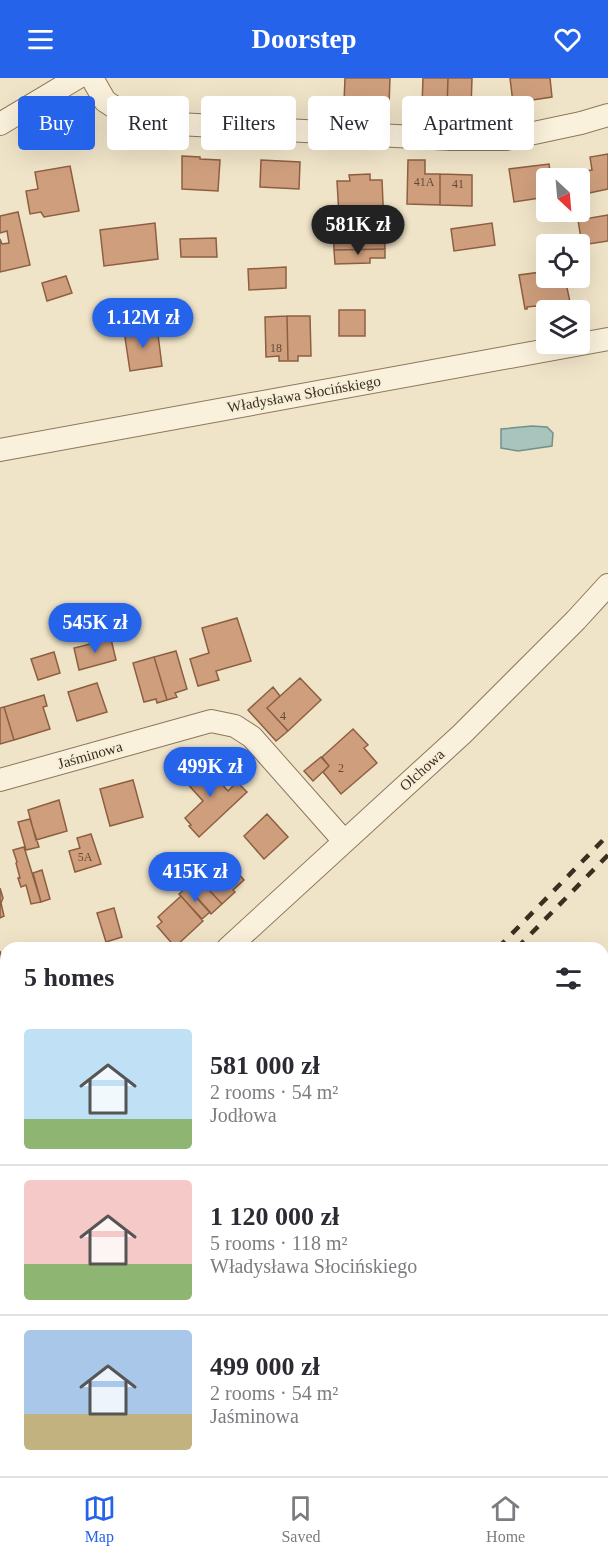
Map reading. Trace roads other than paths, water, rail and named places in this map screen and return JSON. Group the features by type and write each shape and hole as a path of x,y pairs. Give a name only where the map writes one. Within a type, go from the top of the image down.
{"street":[{"path":"0,124 77,78"},
{"path":"92,78 105,101 134,120 160,123 451,139 506,139 608,115"},
{"name":"Władysława Słocińskiego","path":"0,450 608,339"},
{"name":"Olchowa","path":"235,942 462,734 608,585"},
{"name":"Jaśminowa","path":"0,780 211,721 235,726 252,737 344,841"}],"water":[{"path":"547,427 553,433 552,446 518,451 501,448 501,429"}],"railway":[{"path":"504,942 608,835"},
{"path":"523,942 608,855"}]}
